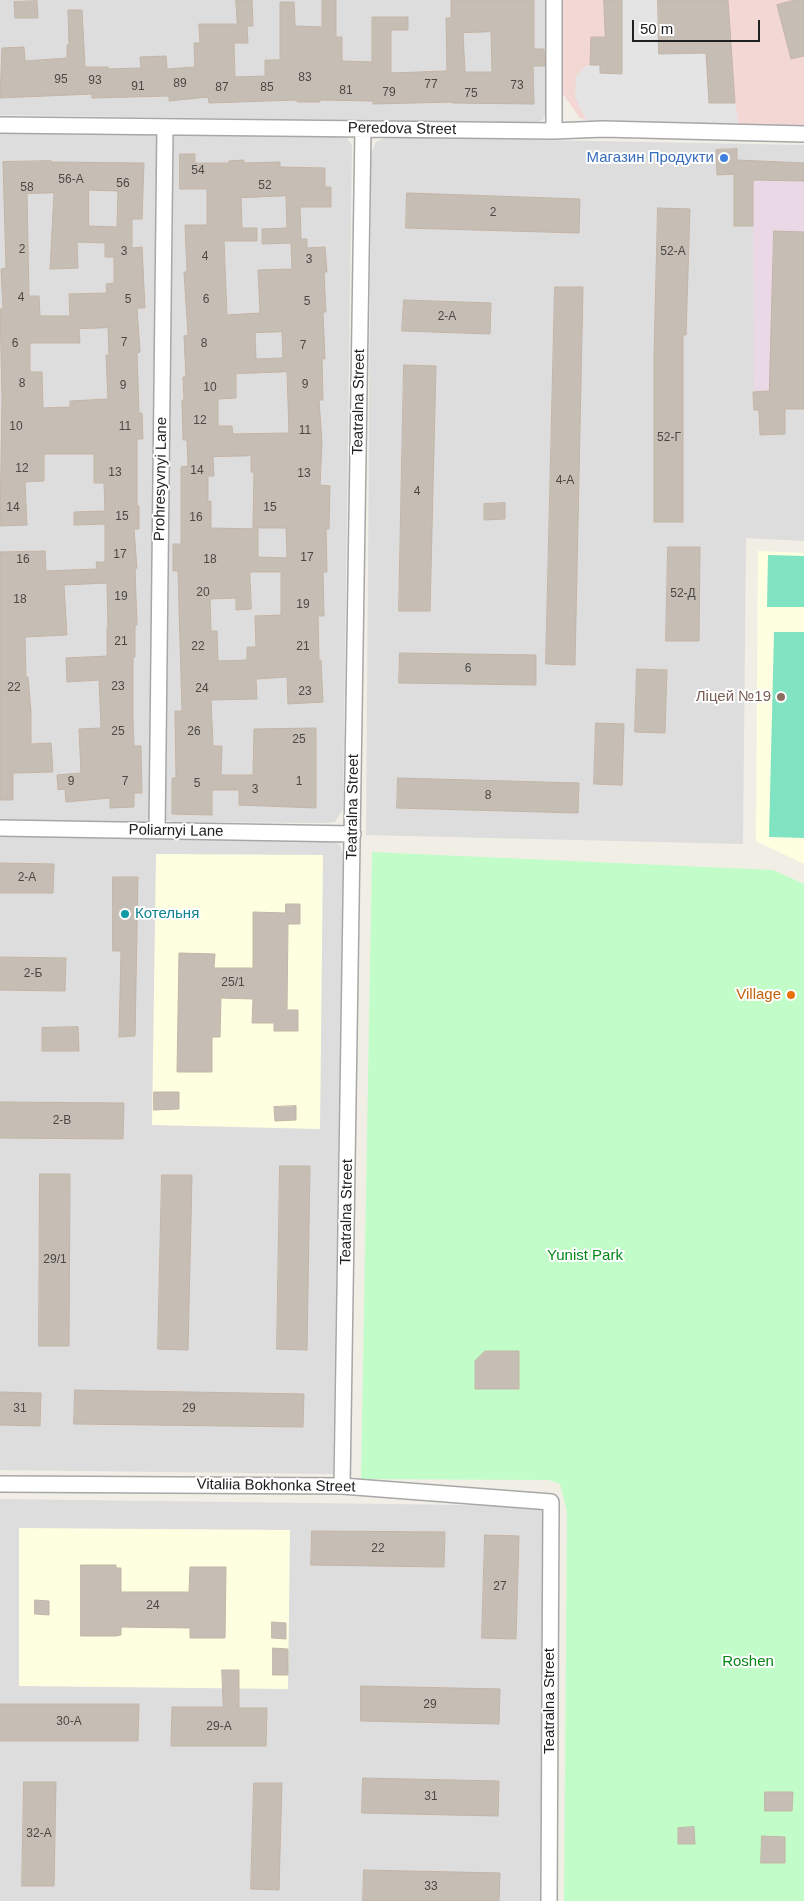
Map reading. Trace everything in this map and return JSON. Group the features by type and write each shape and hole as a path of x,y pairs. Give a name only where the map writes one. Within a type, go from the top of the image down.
{"street":[{"path":"554,0 554,131"},
{"name":"Peredova Street","path":"0,124 165,128 363,128 554,131 603,129 804,134"},
{"name":"Prohresyvnyi Lane","path":"157,831 165,128"},
{"name":"Teatralna Street","path":"342,1486 363,128"},
{"name":"Poliarnyi Lane","path":"0,828 353,834"},
{"name":"Vitaliia Bokhonka Street","path":"0,1484 342,1486 551,1502"},
{"name":"Teatralna Street","path":"549,1901 551,1502"}],"shaded area":[{"path":"0,0 546,0 547,109 543,120 536,123 0,115"},
{"path":"561,0 804,0 804,127 601,124 580,118 562,93"},
{"path":"604,0 658,0 705,51 709,103 735,103 739,125 601,124 587,121 575,97 576,76 585,67 590,65 591,37 605,37"},
{"path":"0,133 153,135 160,138 151,815 146,822 137,825 0,821"},
{"path":"336,134 347,138 352,145 343,809 335,822 328,823 173,822 165,820 162,812 172,137 181,135"},
{"path":"387,137 804,145 804,541 746,538 743,844 366,835 371,154 376,142"},
{"path":"737,149 738,160 804,163 804,409 754,410 753,226 734,226 734,175 717,175 716,150"},
{"name":"Ліцей №19","path":"758,551 804,553 804,864 756,841"},
{"path":"0,835 332,841 340,845 343,854 333,1474 0,1470"},
{"path":"156,854 323,855 320,1129 152,1125"},
{"path":"0,1499 544,1506 542,1901 0,1901"},
{"path":"19,1528 290,1530 288,1689 19,1686"}],"green space":[{"path":"768,555 804,556 804,607 767,607"},
{"path":"774,632 804,632 804,838 769,837"},
{"name":"Yunist Park","path":"372,852 773,870 804,884 804,1901 564,1901 567,1511 560,1484 549,1480 361,1479"}],"building":[{"path":"236,0 252,0 253,26 247,26 248,43 234,43 235,77 265,76 265,60 280,60 280,2 294,2 295,26 322,27 322,0 336,0 336,37 342,37 342,61 372,62 372,17 408,17 408,30 391,30 391,73 447,71 446,18 451,18 451,0 534,0 534,49 544,49 545,66 533,66 534,104 452,102 373,104 373,101 320,100 320,102 297,102 297,100 209,103 208,97 169,101 169,96 92,98 92,94 0,98 2,48 24,47 25,61 67,58 67,45 69,45 68,10 82,10 85,67 108,67 108,69 141,68 140,57 166,56 167,69 195,67 194,43 200,43 199,24 237,24","holes":["491,32 492,72 465,72 463,33"]},
{"path":"604,0 622,0 622,74 600,73 600,65 590,65 591,37 605,37"},
{"path":"658,0 728,0 735,103 709,103 706,53 659,54"},
{"path":"795,0 804,0 804,56 791,59 777,5"},
{"path":"37,1 38,18 15,18 14,2"},
{"path":"737,149 737,160 804,163 804,181 753,180 753,226 734,226 734,174 717,175 716,150"},
{"path":"180,154 195,154 195,163 229,163 229,161 244,160 244,163 280,162 280,167 325,168 325,187 331,187 331,207 300,207 301,239 307,239 307,248 325,247 327,272 324,272 326,312 323,312 325,359 322,359 323,400 319,400 322,442 320,485 330,486 329,529 326,529 327,572 323,572 324,616 318,616 319,660 321,660 323,702 288,704 287,677 256,679 257,699 211,700 213,746 222,746 221,775 253,775 254,729 316,728 316,808 239,805 239,790 212,790 212,815 172,814 172,778 176,778 175,711 182,711 178,571 173,571 173,544 181,544 181,467 188,466 187,440 183,440 182,400 184,400 183,377 186,377 184,336 188,335 184,272 187,272 185,225 207,225 207,189 180,189","holes":["286,196 287,228 262,229 262,244 291,243 292,269 258,270 260,313 227,315 224,241 257,241 257,228 242,228 241,198","282,332 283,358 256,359 255,333","287,372 289,433 233,434 232,426 218,426 218,399 236,398 236,374","251,456 251,472 254,472 253,528 286,528 287,558 258,557 258,529 211,528 211,501 208,502 208,476 214,476 213,457","250,572 281,572 281,615 255,616 256,647 247,647 247,660 218,661 217,631 211,631 210,599 236,598 236,610 251,609"]},
{"path":"3,162 144,163 142,219 132,219 132,248 142,247 145,308 137,308 140,352 137,353 139,413 142,413 143,439 137,439 139,529 134,529 137,568 135,569 137,625 135,625 135,657 133,657 133,721 134,746 141,746 142,793 134,793 134,807 110,808 110,798 66,802 65,789 58,790 57,775 81,773 79,729 101,728 99,680 67,682 66,658 107,656 107,583 64,585 67,635 25,637 26,677 28,677 31,712 31,744 51,743 53,772 13,773 13,800 0,800 0,552 45,551 46,571 97,569 96,562 105,562 105,524 74,525 74,512 105,511 104,483 94,483 94,454 44,454 44,481 25,482 27,525 0,526 2,398 0,309 3,309 1,269 6,268","holes":["89,190 118,191 117,227 89,226","54,193 50,269 78,268 77,242 105,243 105,257 114,257 114,283 106,284 107,293 69,294 70,316 40,316 39,296 29,296 27,194","108,328 109,355 106,355 108,399 70,401 70,407 43,408 42,372 30,372 30,343 80,343 79,329"]},
{"path":"407,193 580,199 579,233 406,228"},
{"path":"658,208 690,209 686,335 683,335 683,522 654,522 654,355"},
{"path":"774,231 804,232 804,409 785,409 785,434 760,435 759,410 754,410 753,392 769,391"},
{"path":"555,287 583,287 575,665 546,664"},
{"path":"404,300 491,303 490,334 402,331"},
{"path":"404,365 436,366 430,611 399,611"},
{"path":"505,503 505,519 484,520 484,504"},
{"path":"668,547 700,547 699,641 666,641"},
{"path":"400,653 536,655 536,685 399,683"},
{"path":"637,669 667,670 665,733 635,732"},
{"path":"596,723 624,724 622,785 594,784"},
{"path":"398,778 579,783 578,813 397,808"},
{"path":"0,863 54,864 53,893 0,893"},
{"path":"113,877 138,877 135,1036 119,1037 121,951 113,951"},
{"path":"286,904 300,904 300,924 288,924 287,1010 298,1010 298,1031 274,1031 274,1023 252,1023 253,999 221,998 220,1037 212,1037 212,1072 177,1072 179,953 215,954 214,968 253,968 253,912 285,913"},
{"path":"0,957 66,958 65,991 0,990"},
{"path":"78,1027 79,1051 42,1051 42,1028"},
{"path":"154,1092 179,1092 179,1109 154,1110"},
{"path":"0,1102 124,1103 123,1139 0,1138"},
{"path":"296,1106 296,1120 275,1121 274,1107"},
{"path":"280,1166 310,1166 307,1350 277,1349"},
{"path":"40,1174 70,1174 69,1346 39,1346"},
{"path":"162,1175 192,1175 188,1350 158,1349"},
{"path":"485,1351 519,1351 519,1389 475,1389 475,1361"},
{"path":"75,1390 304,1394 303,1427 74,1424"},
{"path":"0,1392 41,1393 40,1426 0,1425"},
{"path":"312,1531 445,1532 444,1567 311,1565"},
{"path":"485,1535 519,1536 516,1639 482,1638"},
{"path":"81,1565 116,1565 116,1568 121,1568 121,1592 189,1592 190,1567 226,1567 225,1638 190,1638 190,1628 121,1627 121,1635 81,1636"},
{"path":"35,1600 49,1601 49,1615 35,1614"},
{"path":"272,1622 286,1623 286,1639 272,1638"},
{"path":"273,1648 288,1649 288,1675 273,1675"},
{"path":"222,1670 239,1670 239,1708 267,1708 266,1746 171,1746 172,1707 223,1707"},
{"path":"361,1686 500,1689 499,1724 361,1721"},
{"path":"0,1704 139,1704 138,1741 0,1741"},
{"path":"363,1778 499,1781 498,1816 362,1813"},
{"path":"24,1782 56,1782 54,1886 22,1886"},
{"path":"254,1783 282,1783 279,1890 251,1889"},
{"path":"765,1792 793,1792 792,1811 765,1811"},
{"path":"694,1827 695,1844 678,1844 678,1828"},
{"path":"762,1836 785,1837 785,1863 761,1863"},
{"path":"364,1870 500,1873 499,1901 363,1901"}],"place":[{"name":"Магазин Продукти","path":"724,158"},
{"name":"Ліцей №19","path":"781,697"},
{"name":"Котельня","path":"125,914"},
{"name":"Village","path":"791,995"}],"park label":[{"name":"Roshen","path":"748,1662"}]}
